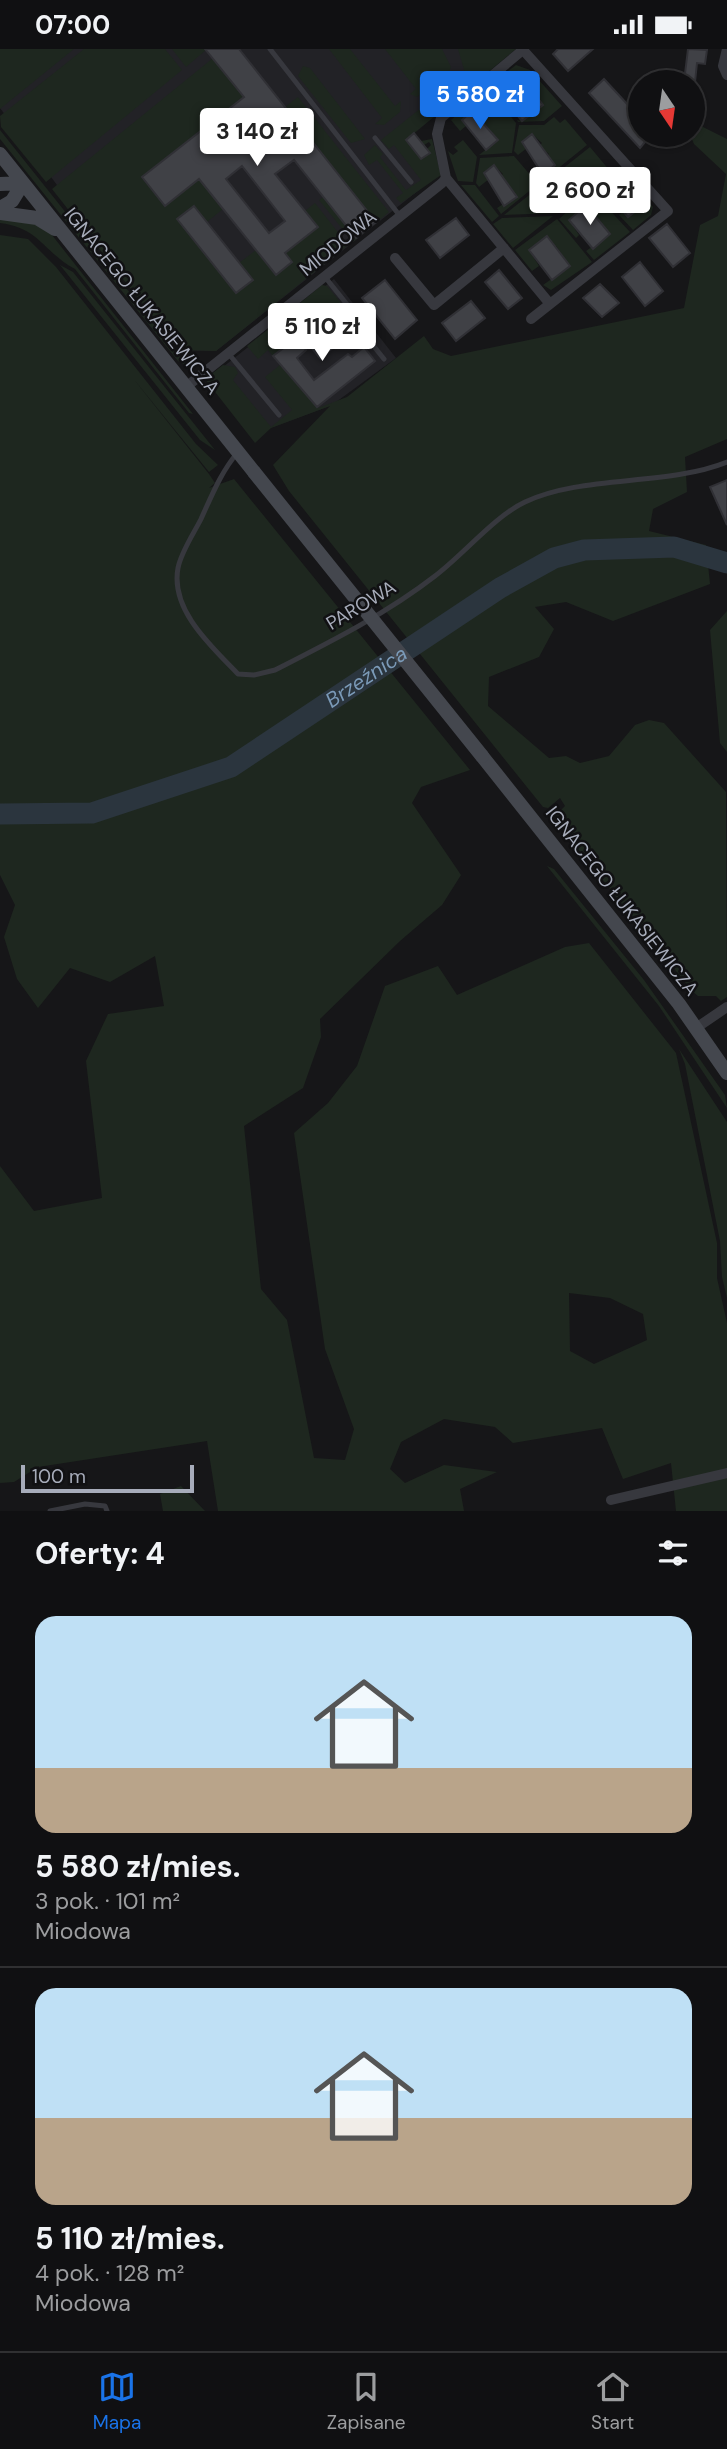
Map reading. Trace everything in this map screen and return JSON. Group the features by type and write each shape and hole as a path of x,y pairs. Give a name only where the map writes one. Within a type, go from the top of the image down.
{"street":[{"path":"531,319 668,211 524,49 441,118 437,134 446,178 550,304"},
{"path":"727,49 723,66 727,75"},
{"name":"IGNACEGO ŁUKASIEWICZA","path":"0,154 482,756 696,1028 727,1073"},
{"name":"MIODOWA","path":"186,387 446,178"},
{"path":"0,184 23,183"},
{"path":"0,208 12,201 23,183"},
{"path":"0,213 37,218 65,236"},
{"path":"395,258 434,305 503,248"},
{"path":"696,1028 727,1007"},
{"path":"611,1500 727,1473"}],"lane":[{"path":"270,49 400,216"},
{"path":"375,138 411,182"},
{"path":"325,276 362,323 368,339 384,359"},
{"path":"283,309 302,333"},
{"path":"309,342 320,356 362,323"},
{"path":"228,353 279,415"},
{"name":"PAROWA","path":"237,452 225,468 178,568 179,587 185,608 203,638 238,674 254,675 275,670 396,604 464,554 505,515 524,502 551,493 650,478 727,462"},
{"path":"50,1511 85,1504 105,1506 107,1511"}],"shaded area":[{"path":"0,49 514,49 398,145 429,182 216,351 179,350 0,108"},
{"path":"0,49 74,49 0,109"},
{"path":"84,49 165,49 182,70 46,182 1,127 0,116"},
{"path":"172,49 205,49 206,50 186,67"},
{"path":"329,49 350,49 395,106 401,101 400,112 384,125 375,124 382,118"},
{"path":"385,49 442,49 451,67 448,74 417,97 410,94 416,89"},
{"path":"458,49 516,49 406,140 422,159 430,153 427,149 431,145 429,142 424,145 421,141 432,139 441,175 401,203 396,198 403,193 377,160 369,165 364,155 375,145 383,154 380,157 406,190 421,180 394,145 389,149 381,140 465,73"},
{"path":"213,58 244,97 142,178 165,206 199,179 223,209 207,222 194,206 178,219 252,280 239,263 256,250 275,275 292,262 285,253 317,228 305,211 315,203 348,245 216,351 179,350 52,189"},
{"path":"516,65 530,70 562,106 544,121 518,122 517,120 522,121 543,105 527,82 504,99 507,108 489,85"},
{"path":"303,66 310,68 365,139 351,143 298,76"},
{"path":"488,88 516,123 512,153 479,155 498,140 472,112 462,120 466,126 460,131 451,120"},
{"path":"298,97 389,212 353,242 319,200 323,197 356,238 376,222 285,107"},
{"path":"554,117 560,123 565,119 587,145 540,183 537,179 555,165 546,157 549,154 539,146 542,143 532,134 522,142 527,148 518,155 514,151 519,125 544,125"},
{"path":"705,128 727,139 727,439 685,457 687,492 653,509 649,531 706,545 710,584 613,621 566,602 535,607 554,629 539,657 489,677 488,706 549,758 566,756 580,763 609,756 635,725 649,720 664,723 726,792 727,997 721,1001 716,996 698,996 692,991 553,818 565,806 560,798 548,808 543,807 289,491 273,465 330,406 271,428 255,443 205,379 223,365 235,367 238,373 233,380 271,427 292,410 265,377 280,365 318,408 347,397 424,336 433,349 451,356 684,308 700,225 718,216 726,174 697,147 705,147"},
{"path":"0,130 191,369 178,361 0,139"},
{"path":"463,140 477,157 473,182 458,181 448,151 453,155 458,151 454,147"},
{"path":"590,147 610,171 560,213 504,215"},
{"path":"514,156 538,184 501,214 497,208 516,196 500,176 503,174 494,165 484,173 489,179 479,187 476,183 480,158"},
{"path":"620,166 653,207 651,215 633,230 619,215 623,212 628,217 641,206 619,179 602,196 595,188"},
{"path":"461,185 475,185 499,216 492,222"},
{"path":"591,190 630,232 594,260 586,251 610,234 586,206 569,220 579,235 576,238 559,219"},
{"path":"553,216 513,248 493,224 502,218"},
{"path":"0,217 37,223 48,230 193,414 189,413 75,269 33,235 0,223"},
{"path":"557,219 592,262 551,290 543,285 570,266 556,246 529,250 539,266 532,271 515,250"},
{"path":"0,235 28,239 56,267 196,444 218,465 209,472 132,377 209,474 215,483 209,488 234,479 470,770 421,787 412,803 461,875 442,905 400,941 320,1019 321,1037 303,1088 244,1126 261,1289 287,1320 314,1458 345,1460 354,1429 325,1349 294,1133 328,1103 357,1066 385,986 438,966 457,995 565,947 589,943 676,1053 717,1243 717,1278 727,1323 727,1511 676,1511 671,1463 623,1479 602,1428 513,1443 495,1427 444,1419 401,1442 390,1469 405,1483 444,1465 497,1472 460,1489 464,1511 218,1511 207,1441 38,1467 14,1482 0,1483 0,1166 34,1211 102,1198 86,1061 108,1014 164,1006 155,956 110,982 70,968 38,1008 17,979 4,937 15,905 0,875","holes":["569,1293 610,1298 643,1314 647,1340 594,1364 570,1351"]},
{"path":"60,265 73,272 215,450 200,440"},
{"path":"334,279 396,358 332,405 265,430 218,371"},
{"path":"322,285 327,286 341,303 318,321 316,319 306,330 294,315 294,308"},
{"path":"280,320 287,322 297,338 273,356 268,350 258,359 247,346"},
{"path":"727,611 727,752 720,743 710,630"},
{"path":"547,866 554,869 644,980 725,1095 727,1108 659,1006"},
{"path":"679,1049 727,1122 727,1298 722,1277 720,1241 685,1064"},
{"path":"181,1486 205,1511 163,1511 160,1494"}],"building":[{"path":"205,49 239,49 376,222 356,238 294,160 275,174 318,227 285,253 292,262 276,275 199,179 165,206 142,177 244,97","holes":["242,166 285,221 269,233 226,179"]},
{"path":"558,49 593,49 568,71 553,54"},
{"path":"688,49 707,50 705,64 697,63 696,70 685,70"},
{"path":"518,72 543,105 522,121 496,89"},
{"path":"604,79 628,105 628,135 589,93"},
{"path":"472,111 498,140 486,150 462,120"},
{"path":"414,133 430,153 421,159 406,140"},
{"path":"532,134 555,165 543,175 522,142"},
{"path":"494,165 517,197 504,206 484,173"},
{"path":"619,179 642,206 628,217 605,190"},
{"path":"586,205 610,234 593,249 569,220"},
{"path":"194,206 253,280 236,293 177,219"},
{"path":"456,218 469,235 440,258 426,240"},
{"path":"667,224 690,253 673,267 649,238"},
{"path":"547,236 570,266 552,280 529,250"},
{"path":"640,262 663,291 645,306 622,277"},
{"path":"499,270 522,298 508,309 485,282"},
{"path":"385,280 417,320 395,339 362,298"},
{"path":"600,284 619,303 602,317 583,298"},
{"path":"471,301 485,318 456,341 442,323"},
{"path":"339,304 346,313 313,339 305,338 306,350 297,358 314,380 348,354 352,357 364,347 375,361 317,407 273,356 298,337 306,337 306,330"},
{"path":"727,480 727,525 710,487"}],"waterway":[{"name":"Brzeźnica","path":"0,814 92,813 231,767 500,588 554,558 584,550 674,547 727,563"}]}
